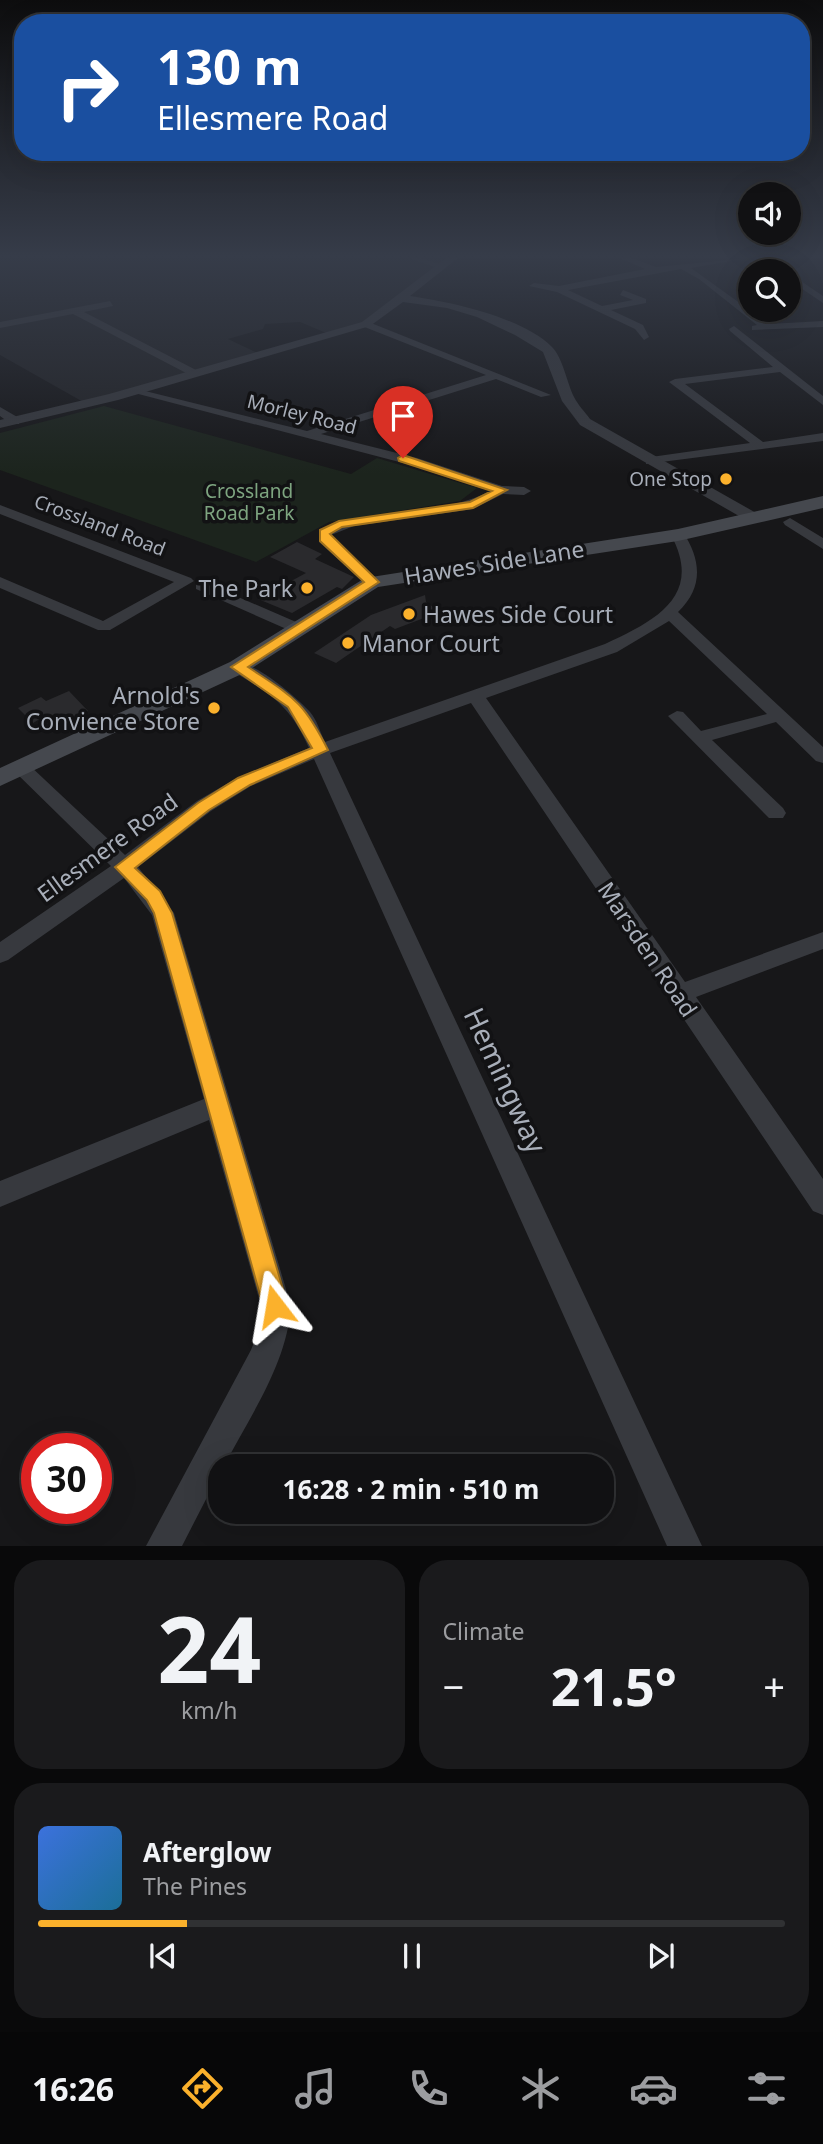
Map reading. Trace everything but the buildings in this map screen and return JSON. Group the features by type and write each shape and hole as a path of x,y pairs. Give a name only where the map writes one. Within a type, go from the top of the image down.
{"main road":[{"name":"Hawes Side Lane","path":"11,773 238,667 372,582 678,535 823,502"}],"street":[{"path":"112,330 192,372"},
{"path":"0,425 133,391 344,330"},
{"path":"381,330 545,395"},
{"path":"515,330 548,350 569,401 585,422 752,517"},
{"path":"641,330 644,337"},
{"path":"734,330 823,402"},
{"path":"761,446 675,382 782,369"},
{"path":"305,435 495,376"},
{"name":"Morley Road","path":"133,391 412,461 501,490"},
{"path":"0,411 15,421"},
{"path":"651,461 823,436"},
{"path":"372,582 324,538 328,528 351,522 473,505 501,490 524,491"},
{"name":"Crossland Road","path":"0,509 193,584 297,628"},
{"path":"790,522 823,545"},
{"name":"Ellesmere Road","path":"0,954 124,867 204,806 244,782 320,750 611,648 645,632 670,613 682,597 692,571 687,547 678,535"},
{"path":"0,582 104,628 193,584"},
{"path":"670,613 823,757"},
{"name":"Hemingway","path":"238,667 293,704 304,717 685,1545"},
{"name":"Marsden Road","path":"475,695 823,1202"},
{"path":"677,716 697,738 714,748 776,813"},
{"path":"697,738 779,716"},
{"path":"11,773 124,867 154,896 163,913 275,1306 274,1329 263,1359 163,1545"},
{"path":"679,994 823,940"},
{"path":"0,1194 218,1105"}],"shaded area":[{"path":"0,330 259,330 228,339 260,354 85,403 0,355"},
{"path":"319,330 344,330 331,335"}],"green space":[{"name":"Crossland Road Park","path":"104,406 351,474 377,458 477,488 460,501 329,522 256,562 0,470 0,433"}],"place":[{"name":"One Stop","path":"726,479"},
{"name":"The Park","path":"307,588"},
{"name":"Hawes Side Court","path":"409,614"},
{"name":"Manor Court","path":"348,643"},
{"name":"Arnold's Convience Store","path":"214,708"}],"route":[{"path":"275,1306 163,913 154,896 124,867 204,806 244,782 320,750 304,717 293,704 276,690 238,667 372,582 324,538 328,528 351,522 473,505 501,490 403,458"}]}
